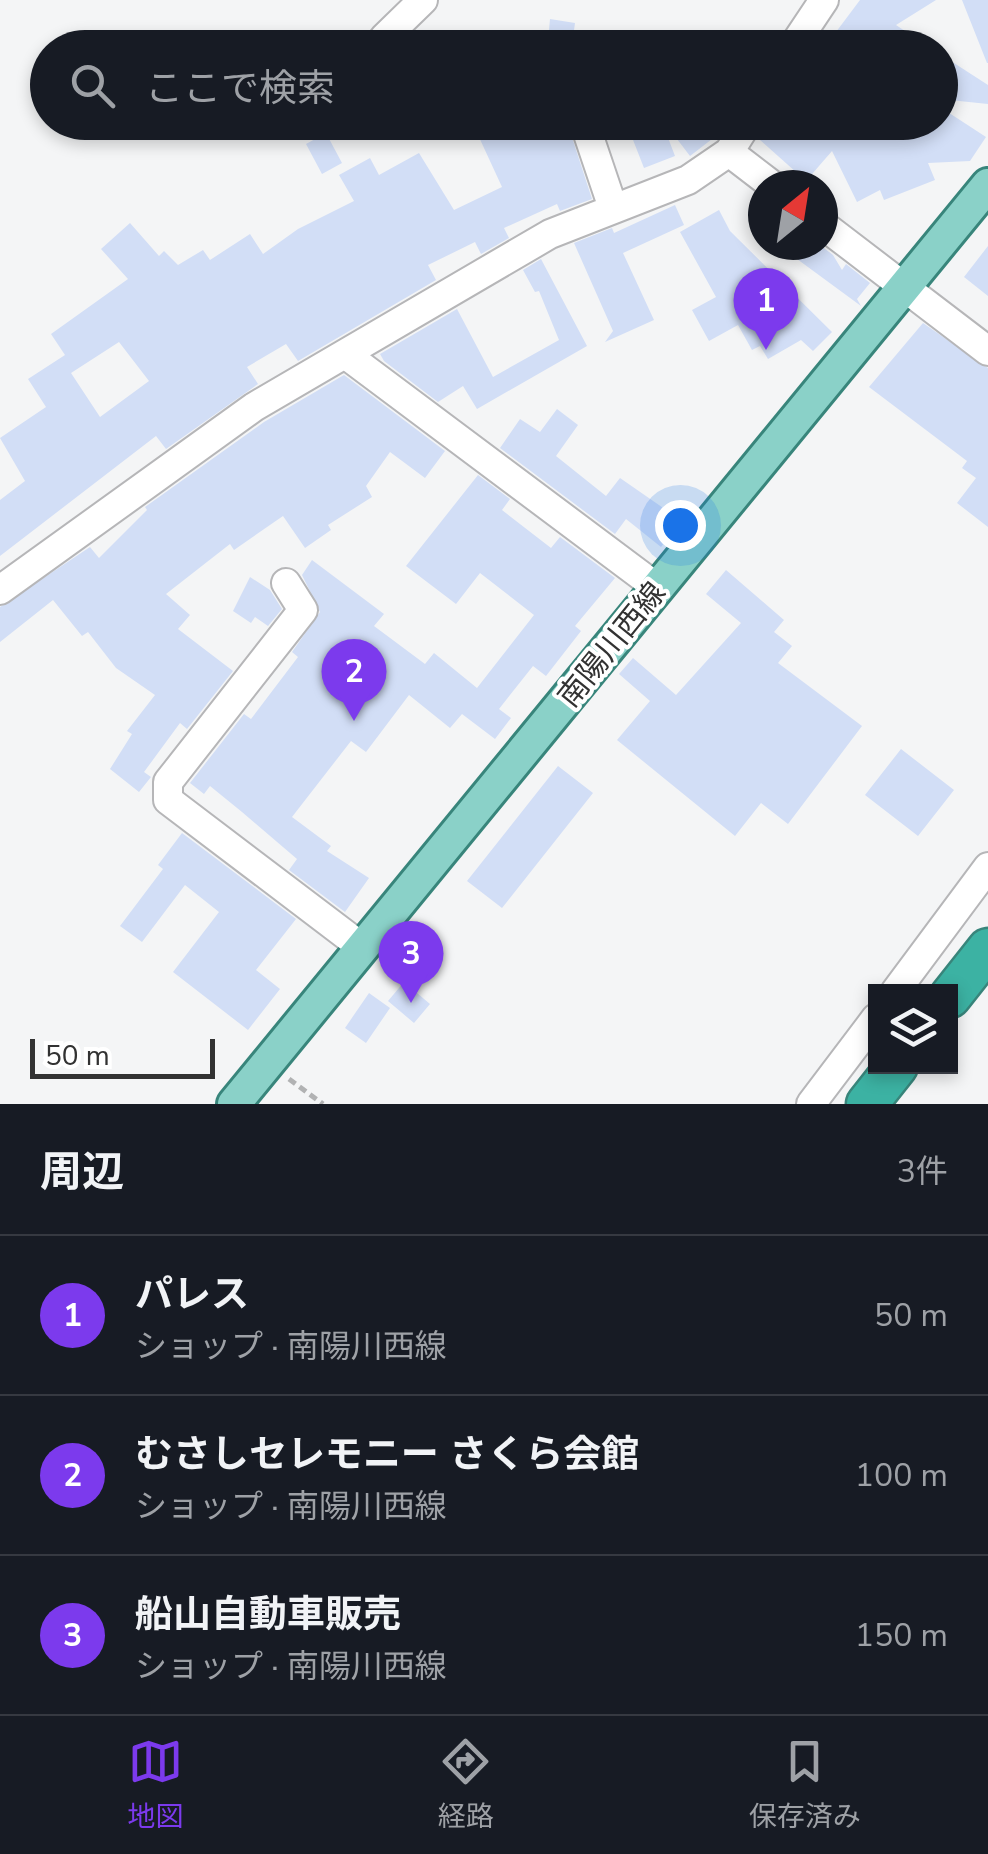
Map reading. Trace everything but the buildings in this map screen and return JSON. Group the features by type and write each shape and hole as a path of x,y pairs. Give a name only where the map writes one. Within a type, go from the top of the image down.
{"highway":[{"path":"958,988 988,949"},
{"path":"868,1104 891,1074"}],"main road":[{"name":"南陽川西線","path":"234,1104 904,288 982,202"}],"lane":[{"path":"392,30 423,0"},
{"path":"804,30 824,0"},
{"path":"590,140 613,208"},
{"path":"0,590 190,450 345,354 550,234 688,180 729,152 737,140"},
{"path":"729,152 752,170"},
{"path":"838,237 988,351"},
{"path":"345,354 659,588"},
{"path":"286,583 303,610 168,782 168,800 363,948"},
{"path":"901,984 988,867"},
{"path":"811,1104 868,1029"}],"path":[{"path":"268,1063 323,1104"}],"place":[{"name":"パレス","path":"766,350"},
{"name":"むさしセレモニー さくら会館","path":"354,721"},
{"name":"船山自動車販売","path":"411,1003"}]}
